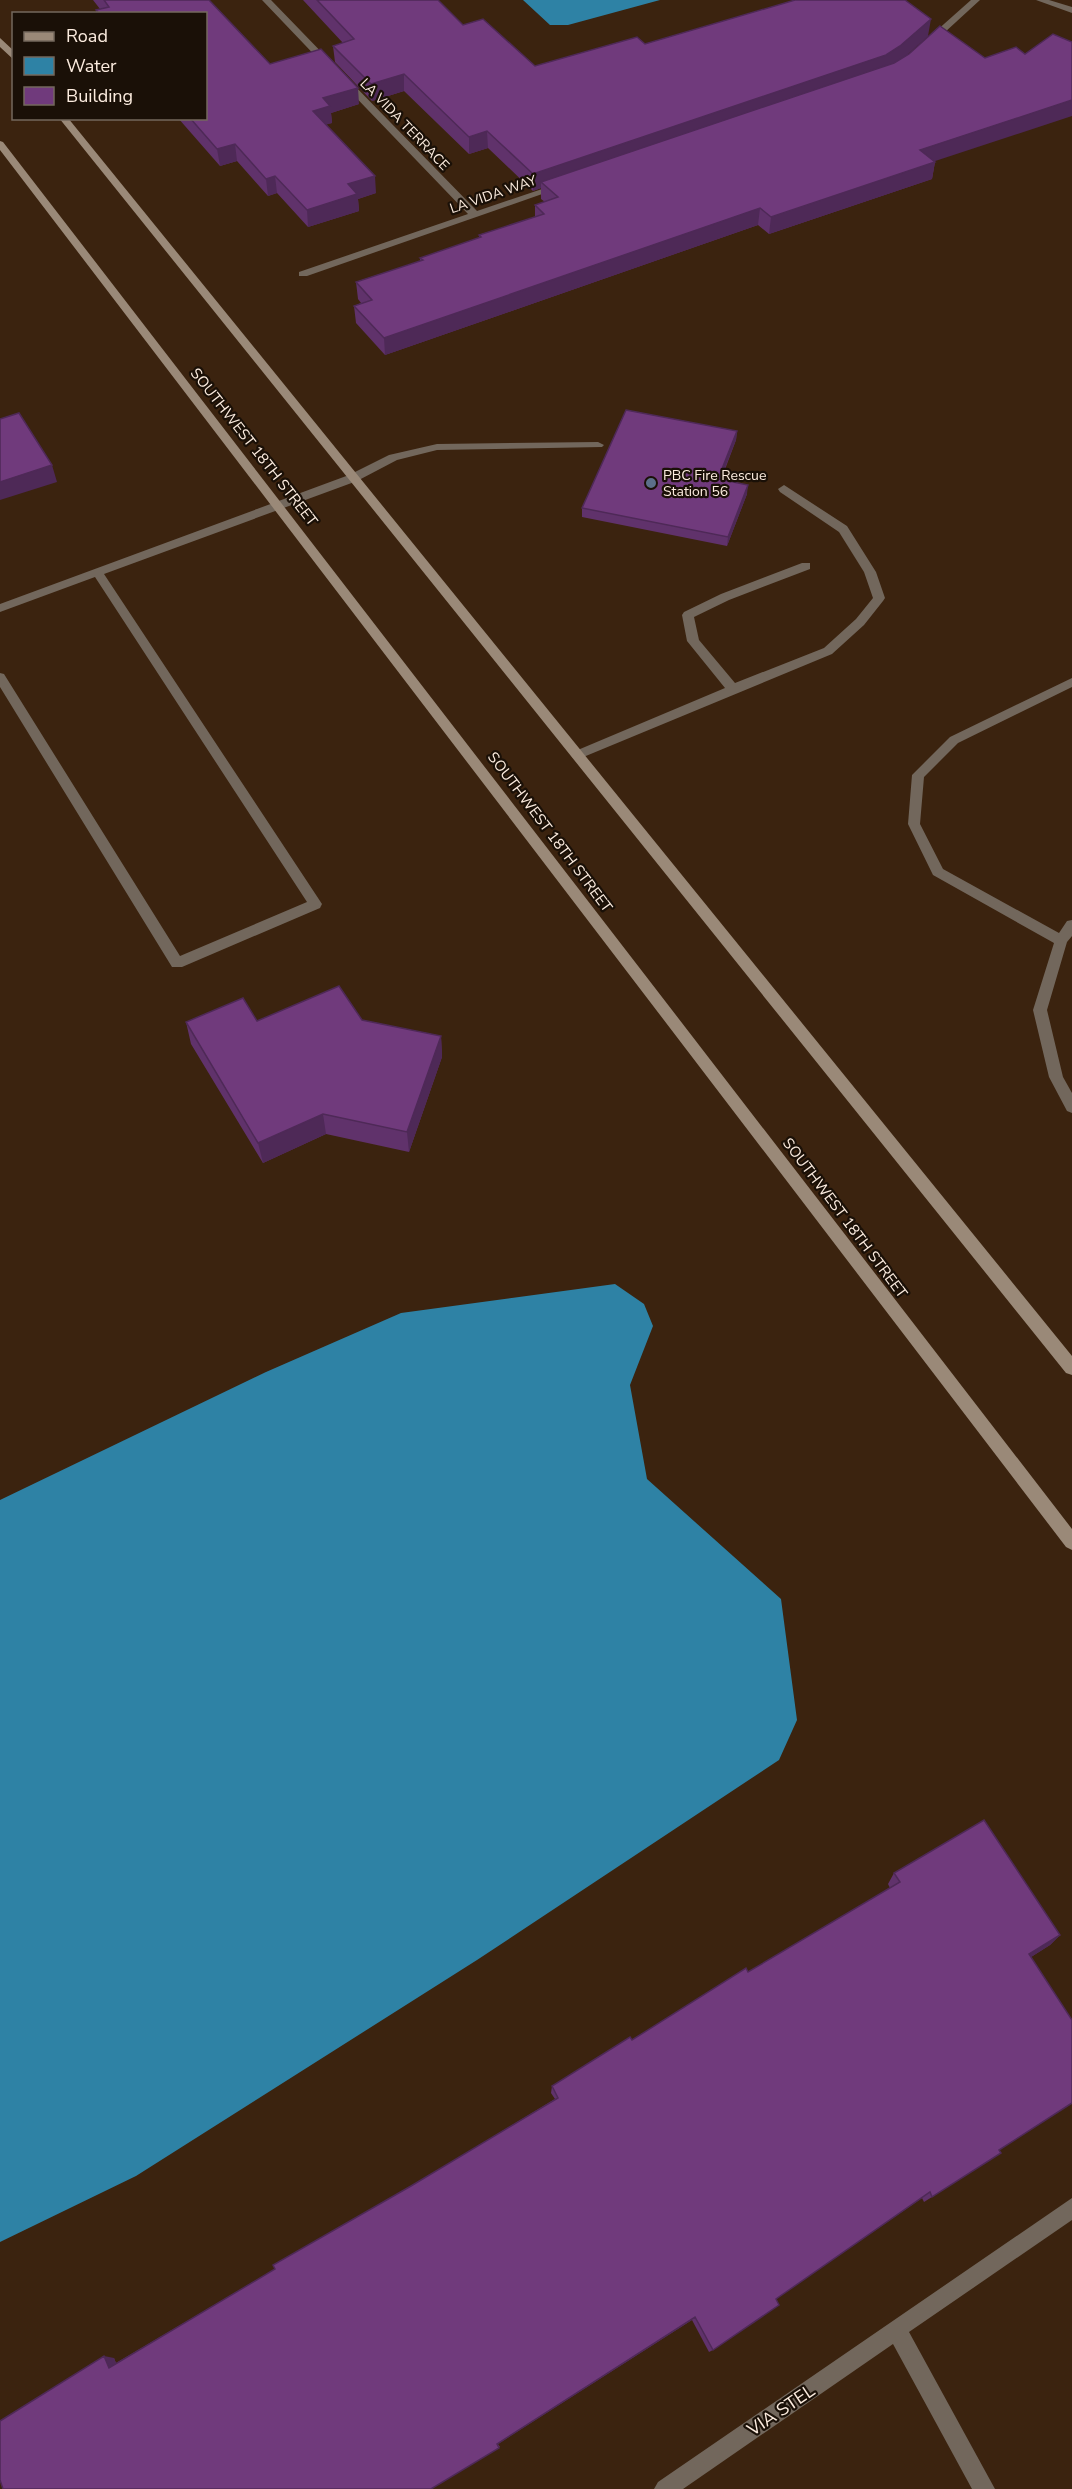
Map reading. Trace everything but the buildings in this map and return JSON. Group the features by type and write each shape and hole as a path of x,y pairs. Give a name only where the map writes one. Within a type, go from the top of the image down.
{"main road":[{"path":"0,41 12,55"},
{"path":"65,120 1072,1368"},
{"name":"SOUTHWEST 18TH STREET","path":"0,144 1072,1542"}],"street":[{"path":"266,0 333,69"},
{"path":"919,52 976,0"},
{"path":"1040,0 1072,10"},
{"name":"LA VIDA TERRACE","path":"341,77 474,214"},
{"name":"LA VIDA WAY","path":"303,274 575,181"},
{"path":"0,608 353,478 393,457 437,447 598,445"},
{"path":"577,755 828,651 860,622 879,598 870,572 843,530 784,489"},
{"path":"733,689 693,641 688,615 725,597 806,566"},
{"path":"0,677 177,963 315,904 97,572"},
{"path":"1061,941 938,872 914,824 918,775 954,740 1072,682"},
{"path":"1072,925 1061,941 1040,1010 1056,1077 1072,1107"},
{"name":"VIA STEL","path":"665,2489 1072,2208"},
{"path":"897,2330 984,2489"}],"water":[{"path":"523,0 660,0 568,25 550,25"},
{"path":"615,1284 644,1304 653,1326 630,1385 647,1479 781,1599 797,1720 779,1760 477,1960 136,2176 0,2242 0,1500 266,1372 401,1313"}],"place":[{"name":"PBC Fire Rescue Station 56","path":"651,483"}]}
